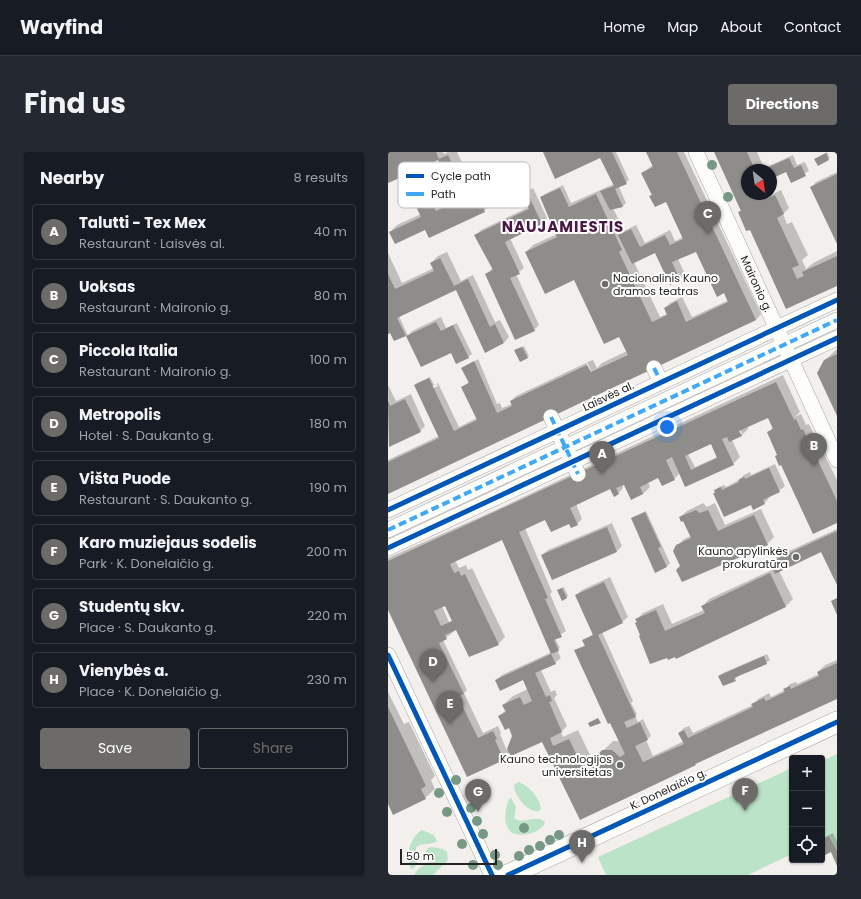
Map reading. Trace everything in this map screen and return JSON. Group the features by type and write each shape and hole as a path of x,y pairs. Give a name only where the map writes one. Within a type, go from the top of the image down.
{"street":[{"name":"Maironio g.","path":"696,152 837,460"},
{"name":"Laisvės al.","path":"388,510 837,300"},
{"path":"388,530 837,320"},
{"path":"388,548 575,468 837,338"},
{"path":"654,368 661,382"},
{"path":"551,417 575,468"},
{"path":"388,655 492,875"},
{"name":"K. Donelaičio g.","path":"508,875 837,722"}],"green space":[{"path":"837,754 837,851 830,836 825,838 825,760"},
{"path":"789,769 789,855 748,875 606,875 598,857"},
{"path":"519,782 527,787 536,797 541,809 539,811 526,807 519,799 514,785"},
{"path":"511,798 516,807 514,818 521,821 537,819 545,822 544,825 537,831 525,835 512,833 507,825 505,817 509,799"},
{"path":"422,830 434,835 437,841 416,847 417,864 411,869 408,858 410,847 414,837"},
{"path":"432,847 443,849 447,852 448,860 433,875 414,875 419,868 434,859 435,856 425,852 428,848"}],"building":[{"path":"388,152 436,152 439,159 448,155 452,162 439,162 438,160 434,162 398,162 398,179 388,183"},
{"path":"543,152 612,152 627,184 615,189 623,207 610,210 600,191 614,186 600,158 555,179"},
{"path":"646,152 677,152 756,320 388,494 388,462 439,438 414,385 429,378 454,431 477,420 461,387 469,383 461,368 474,361 497,413 512,406 510,401 587,365 591,372 628,355 619,337 604,344 574,280 545,294 525,252 557,237 540,197 560,188 569,207 596,194 622,250 619,252 652,322 667,315 664,308 677,301 686,322 728,302 724,293 717,297 696,252 672,262 680,280 670,285 655,253 632,264 618,235 631,229 640,247 665,235 670,245 683,239 666,202 655,207 649,196 652,195 641,173 653,167"},
{"path":"714,152 747,152 752,164 741,164 741,200 777,199 784,214 777,218 799,265 792,268 797,279 804,276 802,272 837,256 837,286 786,309 750,230 746,231 738,212 741,211"},
{"path":"826,153 829,160 818,166 814,159"},
{"path":"789,158 794,168 801,165 806,176 791,183 786,172 777,176 777,164 776,164"},
{"path":"837,174 837,244 810,187"},
{"path":"530,198 542,224 505,242 520,274 510,278 535,331 515,340 485,274 493,270 474,235 529,209"},
{"path":"417,208 435,208 436,211 442,208 483,208 485,212 429,238 425,230 395,244 389,232 421,217"},
{"path":"440,258 454,286 468,279 490,327 495,324 504,343 485,353 456,290 397,318 406,336 394,341 390,333 388,334 388,274 395,289 434,271 430,263"},
{"path":"436,322 441,331 453,325 469,358 456,364 451,353 421,367 406,336"},
{"path":"522,347 528,358 520,362 514,350"},
{"path":"837,354 837,416 817,373 824,360"},
{"path":"776,382 794,420 796,419 801,430 803,429 837,501 837,523 813,534 781,465 779,466 775,456 777,455 767,432 773,429 768,418 739,431 742,436 729,442 727,437 722,439 734,465 685,487 672,457 666,460 675,480 662,486 658,478 640,487 643,494 631,500 624,485 616,488 619,494 614,497 610,489 570,508 578,525 571,528 569,524 551,532 545,520 519,532 548,598 545,599 562,637 554,640 559,651 551,654 502,540 450,564 454,573 459,571 461,576 465,574 499,645 469,657 456,630 445,635 447,639 439,643 464,694 458,697 478,738 493,731 497,739 495,740 504,760 467,777 388,610 388,561","holes":["711,444 717,458 691,470 685,456","445,606 452,621 441,626 434,611"]},
{"path":"405,399 421,432 389,447 388,401 390,406"},
{"path":"769,468 780,492 763,500 765,504 753,510 751,505 724,517 713,493 715,493 714,490 721,487 722,490 739,482 738,480 744,477 745,479"},
{"path":"696,510 700,513 708,510 718,531 754,515 768,545 682,582 676,570 680,566 673,551 676,545 691,538 683,521 681,522 679,517"},
{"path":"645,512 661,547 658,548 667,567 655,573 631,518"},
{"path":"607,527 617,552 552,580 541,555"},
{"name":"Kauno apylinkės prokuratūra","path":"837,531 837,585 821,552 775,574 770,562"},
{"path":"770,573 786,607 676,659 675,657 668,660 667,658 650,664 639,636 640,635 635,623 637,622 635,619 656,610 665,631 705,613 701,606"},
{"path":"604,582 623,623 598,635 636,717 624,722 627,728 640,722 648,740 635,746 643,762 684,744 678,733 684,730 688,738 753,707 751,704 764,698 766,701 785,692 783,689 790,686 791,689 819,676 817,672 837,663 837,699 695,764 696,765 580,820 542,742 511,756 507,749 512,736 509,728 505,730 498,716 506,712 502,705 520,697 524,705 532,701 523,680 500,691 495,680 551,654 556,664 535,673 546,697 550,695 552,701 549,702 562,732 550,738 553,746 569,739 585,773 584,770 588,765 596,768 595,758 602,750 612,750 620,757 625,754 610,723 608,724 574,650 585,646 582,640 593,635 575,595"},
{"path":"562,588 567,598 562,601 557,590"},
{"path":"837,598 837,615 831,601"},
{"path":"764,656 767,664 734,678 736,681 723,686 718,676"},
{"path":"388,707 426,786 421,789 426,799 393,815 388,804"},
{"path":"598,718 601,723 590,727 588,723"},
{"path":"829,836 837,851 837,866 831,852 825,855 825,838"}],"marked path":[{"path":"388,530 837,320"},
{"path":"654,368 661,382"},
{"path":"551,417 578,474"}],"cycle path":[{"path":"388,510 837,300"},
{"path":"388,548 837,338"},
{"path":"388,655 492,875"},
{"path":"508,875 837,722"}],"place":[{"name":"Piccola Italia","path":"708,234"},
{"name":"Nacionalinis Kauno dramos teatras","path":"605,284"},
{"name":"Uoksas","path":"814,466"},
{"name":"Talutti - Tex Mex","path":"602,474"},
{"name":"Kauno apylinkės prokuratūra","path":"796,557"},
{"name":"Metropolis","path":"433,682"},
{"name":"Višta Puode","path":"450,724"},
{"name":"Kauno technologijos universitetas","path":"620,765"},
{"name":"Karo muziejaus sodelis","path":"745,811"},
{"name":"Studentų skv.","path":"478,812"},
{"name":"Vienybės a.","path":"582,863"}],"district":[{"name":"NAUJAMIESTIS","path":"563,226"}]}
